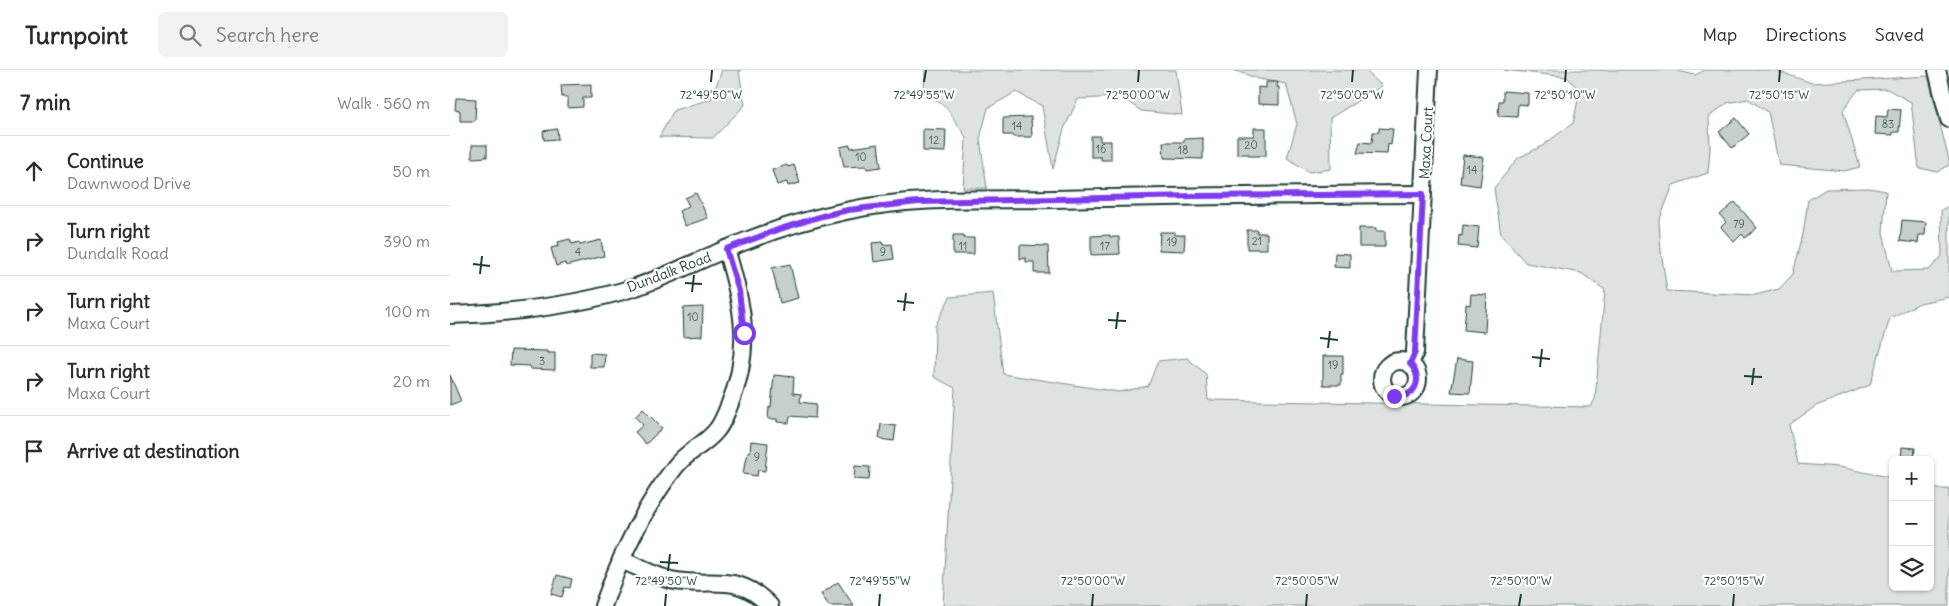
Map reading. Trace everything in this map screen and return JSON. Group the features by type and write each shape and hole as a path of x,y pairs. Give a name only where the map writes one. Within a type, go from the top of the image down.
{"street":[{"name":"Maxa Court","path":"1410,364 1415,352 1429,70"},
{"path":"1937,70 1949,119"},
{"name":"Dundalk Road","path":"450,315 525,311 602,296 676,272 726,249 787,226 840,212 918,202 1195,196 1423,194"},
{"path":"604,606 621,560 668,476 683,458 721,425 733,397 741,366 744,333 739,291 726,249"},
{"path":"621,560 677,581 720,581 735,584 756,593 770,606"}],"shaded area":[{"path":"722,70 742,70 739,72 745,105 713,138 659,137 674,110 711,99"},
{"path":"925,70 1176,70 1182,115 1141,111 1121,97 1078,99 1064,129 1053,169 1042,106 1016,92 988,108 980,139 987,188 963,188 966,137 946,107 924,92"},
{"path":"1233,70 1365,70 1382,86 1330,118 1331,169 1309,172 1287,158 1297,124 1286,84 1259,79"},
{"path":"1504,70 1674,70 1695,75 1705,70 1774,70 1812,83 1928,76 1949,160 1949,165 1938,172 1919,168 1911,102 1887,89 1858,90 1843,110 1860,167 1844,171 1779,165 1768,112 1748,99 1727,103 1709,117 1710,149 1708,173 1673,185 1659,221 1667,291 1755,295 1779,289 1793,274 1803,234 1808,200 1826,189 1869,188 1886,191 1883,232 1892,271 1929,270 1942,256 1941,210 1949,206 1949,297 1920,303 1890,318 1870,385 1816,406 1789,425 1798,464 1839,467 1889,477 1889,591 1934,591 1934,489 1949,489 1949,606 943,606 955,388 934,377 935,326 950,297 993,293 1003,374 1119,392 1148,386 1158,361 1187,358 1206,374 1208,400 1591,407 1595,399 1605,290 1581,273 1526,263 1501,235 1494,188 1518,158 1542,146 1573,123 1580,91 1567,77"}],"building":[{"path":"1266,82 1278,82 1279,105 1258,104 1258,87 1266,88"},
{"path":"591,84 591,98 583,98 583,107 568,108 568,97 562,97 561,85"},
{"path":"1503,91 1528,93 1528,105 1518,104 1517,117 1498,116 1499,101 1503,101"},
{"path":"456,98 476,99 475,121 460,121 460,111 455,110"},
{"path":"1888,109 1901,110 1899,132 1893,132 1893,135 1875,134 1876,116 1887,117"},
{"path":"1031,117 1032,137 1003,135 1003,118"},
{"path":"1736,118 1749,134 1732,148 1719,132"},
{"path":"1254,128 1266,128 1266,156 1237,154 1237,136 1254,136"},
{"path":"1379,128 1393,129 1391,145 1388,144 1387,154 1357,153 1360,142 1372,143 1373,132 1379,132"},
{"path":"557,129 558,139 544,140 543,131"},
{"path":"923,129 946,130 945,152 923,151"},
{"path":"1091,136 1100,136 1100,141 1111,141 1111,160 1091,157"},
{"path":"1203,138 1203,159 1164,158 1163,142 1184,142 1184,139"},
{"path":"878,144 881,167 867,169 866,166 844,167 840,147 850,145 851,148"},
{"path":"472,145 487,145 487,157 472,158"},
{"path":"1463,155 1484,157 1480,186 1460,183"},
{"path":"787,165 788,167 794,165 800,183 788,186 787,182 777,185 772,170"},
{"path":"696,193 708,218 685,226 679,211 689,206 685,198"},
{"path":"1735,202 1757,228 1745,238 1742,234 1734,242 1721,227 1726,222 1720,215"},
{"path":"1902,220 1926,222 1925,235 1919,235 1918,243 1900,241"},
{"path":"1463,225 1479,227 1477,248 1458,246 1459,235 1462,236"},
{"path":"1359,228 1376,228 1376,231 1385,231 1385,247 1359,247"},
{"path":"1247,230 1267,233 1267,249 1247,249"},
{"path":"1160,232 1175,232 1175,235 1185,235 1184,251 1159,250"},
{"path":"953,235 964,235 964,238 974,238 974,254 953,254"},
{"path":"1110,235 1110,237 1119,237 1120,254 1091,255 1091,236"},
{"path":"570,239 572,244 579,242 580,245 601,240 604,256 566,266 565,263 556,266 551,248 559,246 558,242"},
{"path":"882,242 883,245 892,244 894,259 874,262 872,243"},
{"path":"1020,245 1048,246 1049,273 1034,273 1034,262 1026,262 1026,258 1020,259"},
{"path":"1335,253 1350,254 1350,268 1334,267"},
{"path":"790,264 798,298 780,303 772,268"},
{"path":"1471,294 1487,295 1485,332 1464,330 1466,304 1470,305"},
{"path":"703,307 702,336 684,337 683,308"},
{"path":"511,350 555,353 555,370 530,369 530,366 510,365"},
{"path":"590,353 605,354 604,367 590,367"},
{"path":"1323,356 1343,356 1341,385 1323,385"},
{"path":"1457,359 1473,361 1470,393 1451,392"},
{"path":"450,375 461,401 450,405"},
{"path":"774,375 794,377 793,393 801,394 800,402 816,404 815,418 790,416 789,423 777,422 777,419 768,419"},
{"path":"643,409 662,428 646,444 635,432 643,425 635,417"},
{"path":"881,424 896,426 894,441 879,439"},
{"path":"751,441 768,443 765,471 758,470 757,476 743,474 748,452 750,452"},
{"path":"1902,447 1915,448 1914,456 1901,456"},
{"path":"855,466 870,467 869,480 854,479"},
{"path":"557,575 572,579 570,588 565,587 562,597 551,594"},
{"path":"838,582 854,606 829,606 821,594"}],"route":[{"path":"744,333 739,291 726,249 801,222 848,210 918,202 1195,196 1423,194 1415,352 1410,364 1417,373 1418,379 1417,385 1410,394 1399,397 1394,396"}]}
